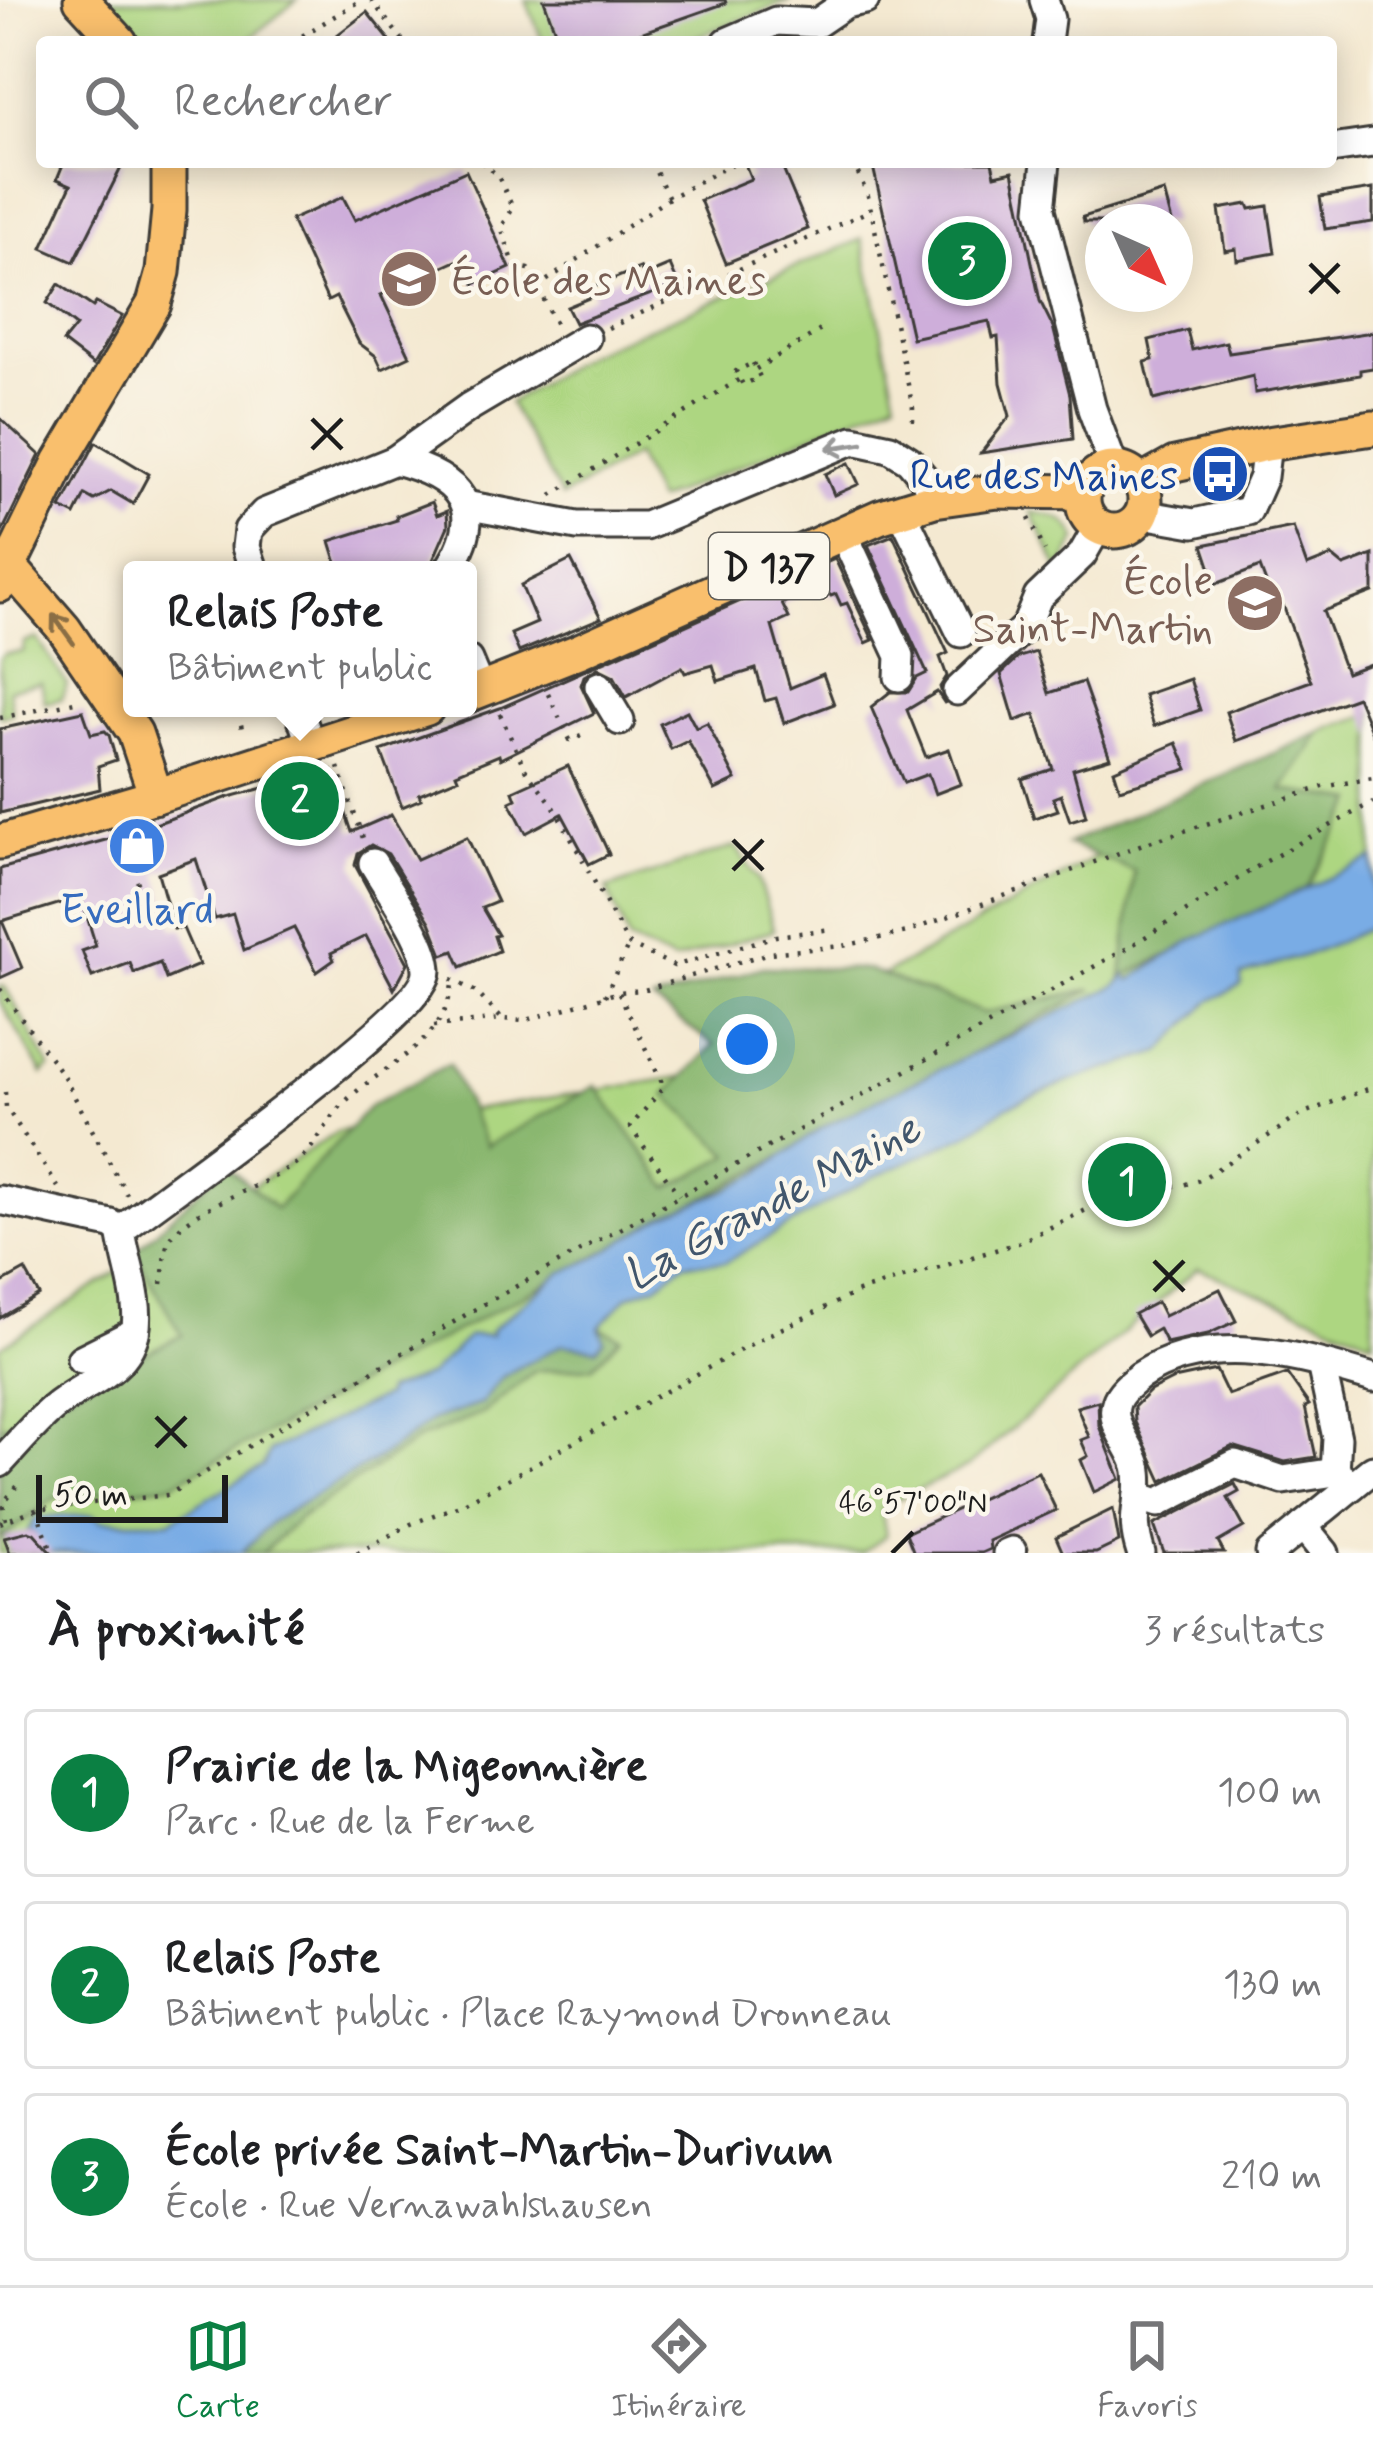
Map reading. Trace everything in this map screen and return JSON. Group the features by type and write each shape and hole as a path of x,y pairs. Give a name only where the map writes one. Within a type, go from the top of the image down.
{"main road":[{"path":"80,0 114,36"},
{"path":"123,716 46,606 5,576 60,462 154,304 163,272 169,168"},
{"path":"1133,488 1128,528 1098,527 1085,512 1084,492 1095,475 1133,488 1175,464 1373,428"},
{"name":"D 137","path":"477,681 535,668 589,668 842,533 918,505 998,491 1084,492"},
{"path":"124,717 135,733 156,796"},
{"path":"0,842 398,717"}],"street":[{"path":"742,36 776,21 817,23 845,4 865,0"},
{"path":"1044,0 1050,19 1048,36"},
{"path":"1337,148 1373,143"},
{"path":"1045,168 1041,209 1092,409 1133,488 1194,523 1248,511 1263,477 1267,444"},
{"path":"251,561 248,530 264,513 395,460 470,407 577,344"},
{"path":"465,505 577,526 646,526 853,440 890,448 926,479 918,505 961,633"},
{"path":"395,460 431,471 454,485 470,529 453,561"},
{"path":"957,691 1026,626 1038,597 1082,555 1098,527"},
{"path":"842,533 901,656 899,677"},
{"path":"589,668 620,721"},
{"path":"304,717 319,742"},
{"path":"0,1200 77,1217 130,1222 383,1028 425,981 440,975 373,863"},
{"path":"0,1463 54,1407 109,1372 126,1354 135,1332 130,1222"},
{"path":"81,1359 135,1332"},
{"path":"1141,1553 1133,1529 1138,1467 1114,1412 1117,1398 1133,1381 1178,1358 1226,1348 1373,1378"},
{"path":"1321,1364 1336,1438 1354,1475"},
{"path":"1138,1496 1158,1503 1235,1464 1283,1480 1354,1475"},
{"path":"1270,1553 1354,1475"},
{"path":"1303,1526 1325,1553"}],"path":[{"path":"302,36 361,0"},
{"path":"371,0 399,36"},
{"path":"488,168 513,208 501,228 515,266 529,269 577,344 871,210"},
{"path":"497,176 500,168"},
{"path":"654,168 669,198"},
{"path":"537,287 669,198 724,168"},
{"path":"855,168 871,210 913,408 913,438"},
{"path":"552,494 740,379 736,370 754,363 756,369 824,328"},
{"path":"1028,515 1058,578"},
{"path":"535,668 570,740 589,732"},
{"path":"477,687 497,708 525,769 553,805 628,944 674,966 759,940 832,929"},
{"path":"0,718 108,695"},
{"path":"319,742 373,863"},
{"path":"434,1026 524,1021 769,953 843,946 907,932 1143,844 1323,788 1373,778"},
{"path":"29,1472 3,1503 3,1522 37,1511 168,1495 476,1308 1126,950 1263,862 1373,802"},
{"path":"123,806 127,825 118,830 152,922"},
{"path":"605,995 628,944"},
{"path":"440,975 476,992 502,1019"},
{"path":"160,1297 168,1241 190,1219 294,1166 352,1095 409,1057 451,995 440,975"},
{"path":"0,988 64,1077 130,1222"},
{"path":"619,992 664,1087 630,1127 679,1195"},
{"path":"357,1553 462,1504 764,1337 858,1292 1018,1243 1142,1187 1200,1180 1304,1113 1373,1087"},
{"path":"5,1091 6,1107 77,1217"},
{"path":"37,1511 53,1553"}],"green space":[{"path":"105,0 297,0 252,36 134,36"},
{"path":"526,0 791,0 699,36 541,36"},
{"path":"862,239 896,399 657,501 635,455 562,497 509,403 589,353"},
{"path":"1031,512 1059,518 1077,539 1060,571"},
{"path":"37,638 67,684 61,699 45,703 41,682 9,689 12,714 0,716 0,659 3,654 23,652 24,643"},
{"path":"1373,713 1373,1341 1198,1268 969,1466 881,1507 886,1535 862,1553 0,1553 0,1347 339,1131 706,1073 1330,728"},
{"path":"1322,732 1282,790 1356,801 1307,887 1122,977 1134,871 1067,844"},
{"path":"735,846 758,879 774,930 674,961 629,941 607,889"},
{"path":"763,967 867,969 984,1013 1093,989 170,1485 55,1498 0,1539 0,1428 182,1335 134,1252 226,1165 276,1209 371,1105 449,1064 486,1146 596,1086 669,1188 730,1155 666,1095 714,1045 653,1001"},
{"path":"0,986 5,987 50,1067 43,1074 0,1001"},
{"path":"581,1319 621,1337 592,1367 535,1371 482,1414 420,1438 301,1517 262,1553 217,1553"}],"water":[{"name":"La Grande Maine","path":"1373,858 1373,926 1319,951 1241,975 1241,985 1209,1002 1161,1052 1006,1107 966,1135 869,1179 726,1262 685,1263 657,1285 628,1296 599,1327 604,1340 596,1349 563,1344 514,1370 501,1378 481,1404 432,1420 272,1521 241,1553 41,1553 34,1533 28,1531 36,1518 93,1515 102,1521 170,1521 263,1466 270,1451 385,1396 386,1391 429,1375 469,1336 491,1335 491,1330 559,1274 663,1216 759,1173 820,1129 1117,985 1126,975 1130,980 1194,939"}],"building":[{"path":"544,0 726,3 632,36 557,36"},
{"path":"367,12 386,36 336,36"},
{"path":"62,168 121,168 74,262 42,248 71,185 57,179"},
{"path":"746,168 783,168 808,229 726,263 700,200 751,179"},
{"path":"873,168 993,168 995,175 1013,171 1040,301 1053,327 1070,395 1073,439 981,453 1010,416 1001,383 998,337 993,338 989,321 912,338"},
{"path":"466,171 510,268 475,284 463,258 381,295 410,356 382,369 376,356 359,343 336,297 328,301 291,220 343,197 355,220"},
{"path":"1373,189 1373,222 1325,229 1320,197"},
{"path":"1164,192 1167,204 1125,204"},
{"path":"1248,204 1250,209 1268,206 1275,253 1237,260 1236,249 1225,251 1219,209"},
{"path":"670,265 678,284 575,323 567,307 594,296 591,288 640,268 644,276"},
{"path":"59,284 93,307 96,303 122,316 93,365 63,342 76,326 47,303"},
{"path":"1187,330 1192,350 1226,342 1229,353 1373,332 1373,368 1360,370 1360,375 1255,393 1253,376 1154,400 1145,362 1153,360 1149,340"},
{"path":"0,418 40,455 0,536"},
{"path":"96,442 149,474 133,504 111,491 94,500 85,495 75,515 61,508"},
{"path":"849,463 859,484 834,495 825,474"},
{"path":"432,502 437,515 447,511 448,526 433,561 336,561 330,541 397,520 396,516"},
{"path":"1293,527 1307,566 1332,556 1344,566 1373,555 1373,592 1323,611 1346,673 1373,663 1373,735 1357,697 1236,741 1226,712 1311,681 1283,605 1272,599 1260,567 1216,584 1203,545"},
{"path":"893,535 948,653 940,657 947,676 940,687 945,704 937,692 907,710 926,757 949,749 961,784 935,794 928,774 904,783 871,707 890,692 908,692 927,673 868,545"},
{"path":"835,559 873,640 866,643 847,603 841,605 836,594 831,596 819,584 782,604 789,618 772,626 790,688 823,674 834,704 784,723 776,698 765,701 756,669 718,681 713,665 685,673 682,667 626,697 614,676 598,668 584,676 581,685 594,713 500,759 499,755 456,773 458,778 419,794 421,799 402,807 381,751 500,708"},
{"path":"571,560 601,618 519,652 511,634 537,623 521,585"},
{"path":"1036,652 1049,693 1083,682 1110,758 1073,769 1086,816 1070,821 1061,795 1053,798 1058,810 1034,818 1022,779 1053,769 1035,714 1015,721 1001,674 1019,657"},
{"path":"1190,679 1200,710 1154,726 1144,695"},
{"path":"83,711 91,734 105,731 109,735 116,760 98,766 100,789 0,813 0,729"},
{"path":"687,711 696,728 707,723 736,780 715,790 688,741 671,749 660,724"},
{"path":"1177,743 1188,769 1120,789 1114,770"},
{"path":"568,766 609,854 589,864 562,814 526,833 510,802 516,799 513,791"},
{"path":"331,770 352,832 391,815 417,859 467,837 497,902 482,908 498,935 494,936 499,951 461,967 454,951 443,955 430,922 388,854 371,845 358,853 355,865 408,963 394,989 366,936 331,953 334,960 317,972 294,928 244,950 233,914 215,919 196,859 158,873 174,929 183,928 199,965 166,979 160,963 134,973 130,963 92,977 82,951 96,946 81,897 2,921 22,968 0,978 0,869"},
{"path":"25,1270 39,1295 0,1318 0,1284"},
{"path":"1220,1289 1236,1321 1208,1334 1166,1343 1159,1329 1147,1336 1134,1314 1157,1302 1164,1316"},
{"path":"1216,1370 1228,1395 1287,1374 1309,1405 1305,1407 1316,1457 1285,1462 1233,1446 1162,1481 1135,1422 1134,1407 1150,1391 1174,1379"},
{"path":"1098,1401 1099,1426 1120,1479 1094,1492 1081,1460 1088,1456 1081,1440 1089,1437 1077,1407"},
{"path":"1038,1472 1056,1510 989,1541 990,1549 981,1553 914,1553 906,1533"},
{"path":"1235,1484 1239,1492 1228,1498 1244,1527 1218,1542 1224,1553 1164,1553 1154,1525"},
{"path":"1113,1509 1119,1542 1096,1553 1063,1553 1056,1537"},
{"path":"28,1531 52,1553 10,1553 4,1537"}],"place":[{"name":"École privée Saint-Martin-Durivum","path":"967,261"},
{"name":"École des Maines","path":"409,279"},
{"name":"Rue des Maines","path":"1220,474"},
{"name":"École Saint-Martin","path":"1255,603"},
{"name":"Relais Poste","path":"300,801"},
{"name":"Eveillard","path":"137,846"},
{"name":"Prairie de la Migeonnière","path":"1127,1182"}]}
